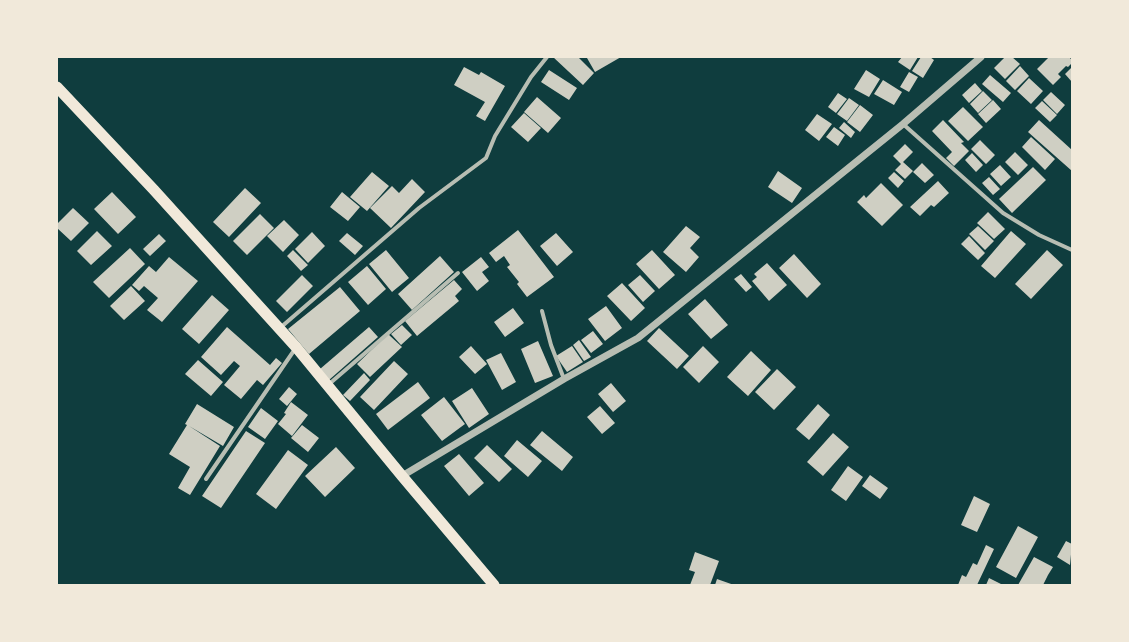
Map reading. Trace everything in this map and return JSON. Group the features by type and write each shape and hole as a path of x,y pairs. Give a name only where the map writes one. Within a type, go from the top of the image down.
{"highway":[{"path":"57,87 160,196 280,328 494,585"}],"street":[{"path":"280,328 419,208 486,158 495,136 531,77 547,57"},
{"path":"402,476 564,379 638,338 903,124 981,57"},
{"path":"903,124 1003,213 1039,235 1072,250"},
{"path":"328,384 458,273"},
{"path":"542,311 551,346 564,379"},
{"path":"206,479 296,347"}],"building":[{"path":"553,57 578,57 594,73 583,85"},
{"path":"621,57 595,72 587,58"},
{"path":"902,57 918,57 910,70 898,62"},
{"path":"921,57 930,57 934,60 923,78 912,71"},
{"path":"1005,57 1012,57 1020,64 1005,79 994,68"},
{"path":"1049,57 1069,57 1072,60 1072,63 1068,67 1066,66 1058,74 1061,77 1053,85 1037,69"},
{"path":"1020,66 1029,76 1015,90 1006,81"},
{"path":"464,67 479,75 481,72 505,86 485,121 476,116 485,102 454,85"},
{"path":"1072,67 1072,82 1065,74"},
{"path":"549,70 577,88 569,100 541,82"},
{"path":"866,70 880,79 869,97 854,89"},
{"path":"909,72 918,77 909,92 900,87"},
{"path":"990,75 1011,93 1003,102 982,84"},
{"path":"1029,78 1043,91 1031,104 1017,91"},
{"path":"883,80 902,92 894,105 874,94"},
{"path":"975,83 982,91 969,103 962,95"},
{"path":"983,91 992,100 978,113 970,104"},
{"path":"1051,92 1065,105 1057,114 1043,100"},
{"path":"838,93 847,99 836,113 828,107"},
{"path":"537,97 561,118 548,133 524,112"},
{"path":"849,98 859,105 847,121 837,114"},
{"path":"993,100 1001,109 986,123 978,114"},
{"path":"1042,101 1057,115 1050,122 1035,108"},
{"path":"860,105 873,115 860,132 847,122"},
{"path":"963,107 983,127 968,141 948,121"},
{"path":"524,113 541,128 528,142 511,127"},
{"path":"817,114 832,124 819,141 805,130"},
{"path":"943,120 964,142 961,143 969,151 954,166 946,158 952,152 932,131"},
{"path":"1039,120 1072,150 1072,171 1028,132"},
{"path":"844,122 855,132 851,138 839,128"},
{"path":"834,127 845,135 838,146 826,137"},
{"path":"1031,137 1055,159 1045,170 1022,147"},
{"path":"980,140 995,155 986,164 971,149"},
{"path":"905,144 913,152 903,162 913,171 905,179 895,170 901,164 893,156"},
{"path":"1015,152 1028,165 1018,175 1005,162"},
{"path":"972,153 983,165 976,172 965,160"},
{"path":"922,163 934,175 925,183 913,172"},
{"path":"1000,165 1011,177 1001,186 990,174"},
{"path":"1033,167 1046,180 1012,213 999,199"},
{"path":"778,171 802,188 792,203 768,187"},
{"path":"372,172 389,186 367,211 350,197"},
{"path":"894,172 904,181 898,188 888,178"},
{"path":"989,177 1000,189 993,195 982,183"},
{"path":"412,179 425,192 391,228 370,208 392,186 399,193"},
{"path":"938,181 949,193 934,207 931,205 920,216 910,207"},
{"path":"881,183 903,205 882,226 857,202 864,195 866,198"},
{"path":"245,188 261,203 229,237 213,222"},
{"path":"112,192 136,217 118,234 94,209"},
{"path":"342,192 360,207 348,221 330,207"},
{"path":"73,208 89,223 71,241 57,228 57,224"},
{"path":"988,212 1005,229 994,239 977,223"},
{"path":"260,214 274,228 247,255 233,241"},
{"path":"284,220 299,235 283,252 267,236"},
{"path":"686,226 700,237 690,248 699,257 686,272 663,252"},
{"path":"978,226 994,241 985,250 969,234"},
{"path":"518,230 554,277 527,297 517,284 519,282 507,267 510,265 504,256 496,262 489,253"},
{"path":"97,231 112,246 91,265 77,251"},
{"path":"1011,231 1026,244 995,278 981,266"},
{"path":"312,232 325,246 308,263 295,249"},
{"path":"347,233 363,246 355,255 339,241"},
{"path":"556,233 573,252 557,266 540,246"},
{"path":"159,234 166,241 150,256 143,249"},
{"path":"969,236 985,253 978,260 961,244"},
{"path":"130,248 145,264 109,298 93,282"},
{"path":"293,250 308,265 301,271 287,256"},
{"path":"386,250 409,278 392,292 369,264"},
{"path":"652,250 675,275 659,289 636,264"},
{"path":"1047,250 1063,265 1031,299 1015,284"},
{"path":"794,254 821,284 807,298 779,268"},
{"path":"440,256 454,272 412,310 398,294"},
{"path":"169,257 198,281 162,322 147,310 158,298 144,286 139,291 132,285 149,266 156,272"},
{"path":"481,257 489,267 482,272 489,281 477,291 462,272"},
{"path":"767,263 787,285 769,301 752,281 757,277 754,274"},
{"path":"367,266 386,289 368,305 348,282"},
{"path":"741,274 752,287 746,292 734,279"},
{"path":"302,275 313,286 287,312 276,301"},
{"path":"640,275 655,291 643,302 628,285"},
{"path":"454,280 462,289 455,296 459,301 417,336 405,321"},
{"path":"622,283 645,308 631,321 607,296"},
{"path":"131,286 145,301 124,320 110,306"},
{"path":"340,287 360,311 309,354 288,329"},
{"path":"212,295 229,310 199,344 182,329"},
{"path":"705,299 728,325 711,339 688,314"},
{"path":"606,306 622,328 605,341 588,319"},
{"path":"513,308 524,323 505,337 494,322"},
{"path":"402,325 412,335 401,345 391,334"},
{"path":"227,327 270,365 276,358 282,363 263,385 257,380 241,399 224,385 240,366 234,361 221,375 201,357"},
{"path":"369,327 378,337 329,380 320,369"},
{"path":"659,328 689,356 677,369 647,341"},
{"path":"593,331 603,344 591,353 581,340"},
{"path":"388,334 402,347 370,377 357,364"},
{"path":"579,340 591,357 584,361 573,345"},
{"path":"538,341 553,376 535,383 521,349"},
{"path":"471,346 487,364 475,374 459,357"},
{"path":"572,346 583,362 567,372 556,356"},
{"path":"703,346 719,362 699,383 683,367"},
{"path":"751,351 771,370 748,396 727,377"},
{"path":"501,353 516,382 502,390 486,360"},
{"path":"198,360 223,382 211,396 185,374"},
{"path":"394,361 408,374 374,410 360,397"},
{"path":"777,369 796,387 774,410 755,392"},
{"path":"364,373 370,380 350,401 343,395"},
{"path":"418,382 430,398 388,430 376,414"},
{"path":"611,383 626,401 613,412 598,394"},
{"path":"289,387 297,394 287,406 279,399"},
{"path":"472,388 489,414 469,428 452,401"},
{"path":"444,397 465,424 442,441 421,415"},
{"path":"291,402 308,415 292,436 278,424 286,414 284,413"},
{"path":"197,404 234,427 223,446 189,426 220,446 190,495 178,488 190,467 169,454 187,425 185,424"},
{"path":"818,404 830,415 809,440 796,429"},
{"path":"600,406 615,423 602,434 587,417"},
{"path":"261,408 278,421 265,439 248,427"},
{"path":"302,425 319,438 308,452 291,438"},
{"path":"246,431 265,443 221,508 202,496"},
{"path":"542,431 573,457 562,471 530,445"},
{"path":"833,433 849,447 823,476 807,462"},
{"path":"517,440 542,461 528,477 504,456"},
{"path":"487,445 512,469 499,482 474,458"},
{"path":"336,447 355,468 325,497 305,476"},
{"path":"288,450 308,465 276,509 256,494"},
{"path":"459,454 484,483 469,496 444,466"},
{"path":"848,466 863,477 846,501 831,490"},
{"path":"870,475 888,488 880,499 862,486"},
{"path":"974,496 990,504 977,532 961,525"},
{"path":"1018,526 1038,537 1016,578 996,567"},
{"path":"1066,541 1072,544 1070,565 1057,557"},
{"path":"986,545 994,549 977,585 958,585 962,575 966,577 973,563 977,565"},
{"path":"695,552 719,561 710,585 690,585 695,572 689,570"},
{"path":"1034,557 1053,567 1043,585 1018,585"},
{"path":"989,578 1003,585 986,585"},
{"path":"717,579 734,585 715,585"}]}
